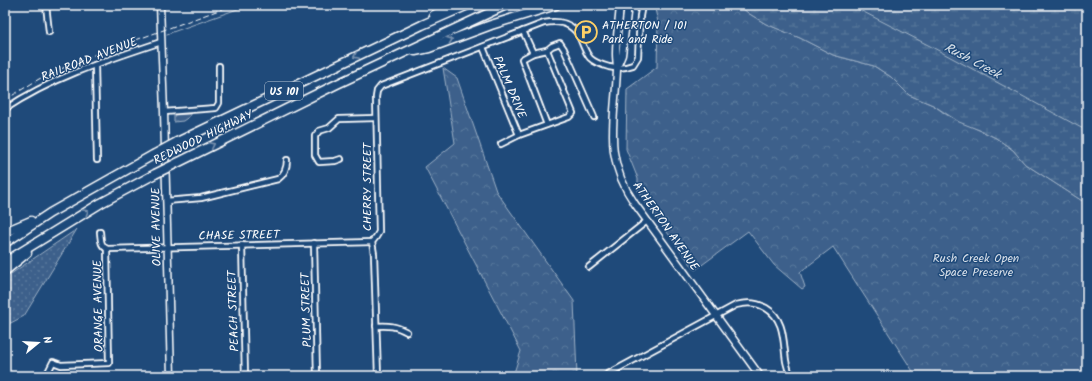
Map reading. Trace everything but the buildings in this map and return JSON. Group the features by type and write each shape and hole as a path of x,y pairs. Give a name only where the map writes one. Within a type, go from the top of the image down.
{"highway":[{"path":"422,25 436,13 452,5"},
{"name":"REDWOOD HIGHWAY","path":"5,243 50,213 177,142 422,25 468,5"},
{"name":"REDWOOD HIGHWAY","path":"5,262 101,204 176,163 506,5"},
{"path":"399,55 429,48 491,25 556,5"},
{"path":"5,232 50,213"},
{"path":"5,271 25,256 42,239"}],"main road":[{"name":"OLIVE AVENUE","path":"160,5 171,376"},
{"name":"ATHERTON AVENUE","path":"620,5 612,125 614,155 622,181 631,198 647,221 760,376"},
{"name":"ATHERTON AVENUE","path":"617,68 622,55 628,5"}],"street":[{"path":"46,5 49,32"},
{"path":"617,68 633,65 638,57 642,5"},
{"name":"CHERRY STREET","path":"378,376 374,254 372,242 379,232 376,118 377,91 382,86 442,62 544,23 553,21 567,24 574,28 585,51 594,61 602,65 617,68"},
{"path":"523,31 533,53"},
{"name":"RAILROAD AVENUE","path":"5,109 38,89 61,78 95,64 161,42"},
{"path":"548,125 522,59 533,53 547,50 560,43 594,117"},
{"name":"PALM DRIVE","path":"483,47 519,135"},
{"path":"501,144 519,135 569,117 573,113 547,50"},
{"path":"95,64 97,160"},
{"path":"164,112 216,108 219,102 219,66"},
{"path":"341,159 335,161 318,162 315,156 315,136 319,132 329,128 339,119 376,118"},
{"path":"166,201 201,198 278,179 287,169 287,160"},
{"path":"589,267 647,221"},
{"path":"100,232 101,244 107,249"},
{"name":"CHASE STREET","path":"107,249 372,242"},
{"name":"PLUM STREET","path":"314,243 317,376"},
{"name":"PEACH STREET","path":"242,245 245,376"},
{"name":"ORANGE AVENUE","path":"46,376 53,362 61,365 109,362 107,249"},
{"path":"606,376 614,370 736,305 746,302 759,304 770,310 777,317 782,330 786,362 790,376"},
{"path":"376,326 396,326 407,332"}],"green space":[{"name":"Rush Creek Open Space Preserve","path":"654,5 739,5 748,13 766,24 800,38 833,55 874,66 891,77 909,95 933,105 947,115 996,138 1013,150 1025,164 1087,204 1087,376 913,376 914,373 833,247 800,272 805,287 802,289 774,265 748,231 695,270 650,209 638,190 638,179 626,149 627,89 657,67 658,22"},
{"path":"739,5 1087,5 1087,204 1025,164 1013,150 996,138 959,122 933,105 909,95 891,77 874,66 833,55 800,38 766,24 748,13"},
{"path":"443,68 457,78 496,191 574,301 577,376 513,376 521,351 425,167 455,143"},
{"path":"190,114 190,116 183,121 174,122 174,115"},
{"path":"77,229 24,316 5,326 5,278"}],"waterway":[{"name":"Rush Creek","path":"167,34 249,5"},
{"name":"Rush Creek","path":"850,5 930,46 1087,131"}],"railway":[{"path":"5,100 39,79 83,59 233,5"}],"place":[{"name":"ATHERTON / 101 Park and Ride","path":"586,32"}]}
